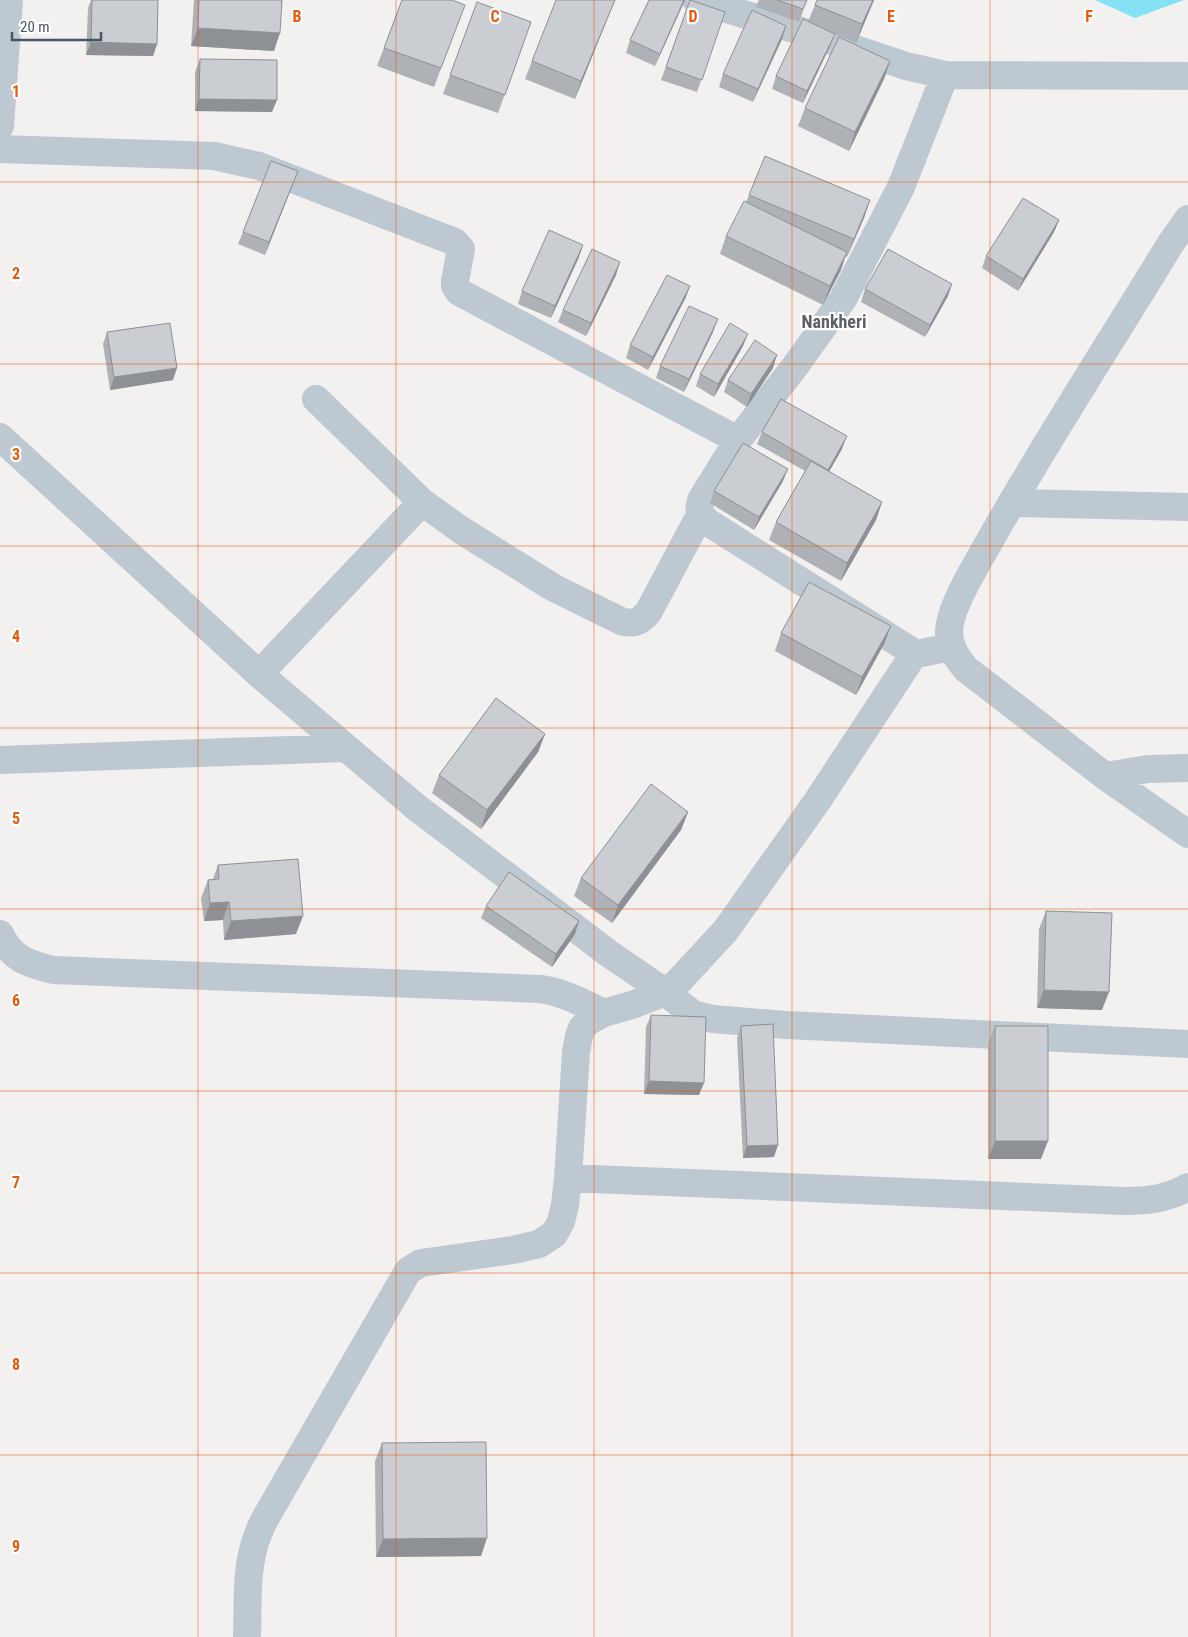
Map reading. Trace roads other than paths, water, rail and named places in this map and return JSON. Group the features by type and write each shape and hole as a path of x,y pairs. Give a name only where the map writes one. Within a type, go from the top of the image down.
{"street":[{"path":"0,126 9,0"},
{"path":"696,0 744,7 804,32 906,66 945,75 1188,76"},
{"path":"316,400 422,502 461,530 554,588 616,619 633,624 642,620 649,611 700,515 700,500 738,440 796,365 843,299 901,187 945,75"},
{"path":"0,149 214,156 259,166 446,238 455,242 461,249 456,281 459,292 738,440"},
{"path":"1188,219 1179,243 1011,503 965,586 949,631 952,647 958,660 966,669 1105,776 1188,834"},
{"path":"0,437 259,674 416,808 608,953 665,992 693,1014 713,1019 786,1026 1188,1044"},
{"path":"259,674 422,502"},
{"path":"1011,503 1188,506"},
{"path":"700,515 706,521 916,654"},
{"path":"247,1637 249,1574 252,1552 257,1536 266,1517 408,1272 421,1263 513,1250 539,1244 554,1234 561,1222 565,1205 576,1052 582,1028 604,1013 636,1004 665,992 678,982 726,930 818,800 909,660 916,654 952,647"},
{"path":"0,760 345,748"},
{"path":"1105,776 1148,769 1188,768"},
{"path":"0,934 13,954 30,964 54,970 540,989 568,996 604,1013"},
{"path":"568,1178 1124,1201 1148,1201 1169,1196 1188,1187"}],"water":[{"path":"1095,0 1184,0 1135,18"}],"district":[{"name":"Nankheri","path":"834,321"}]}
